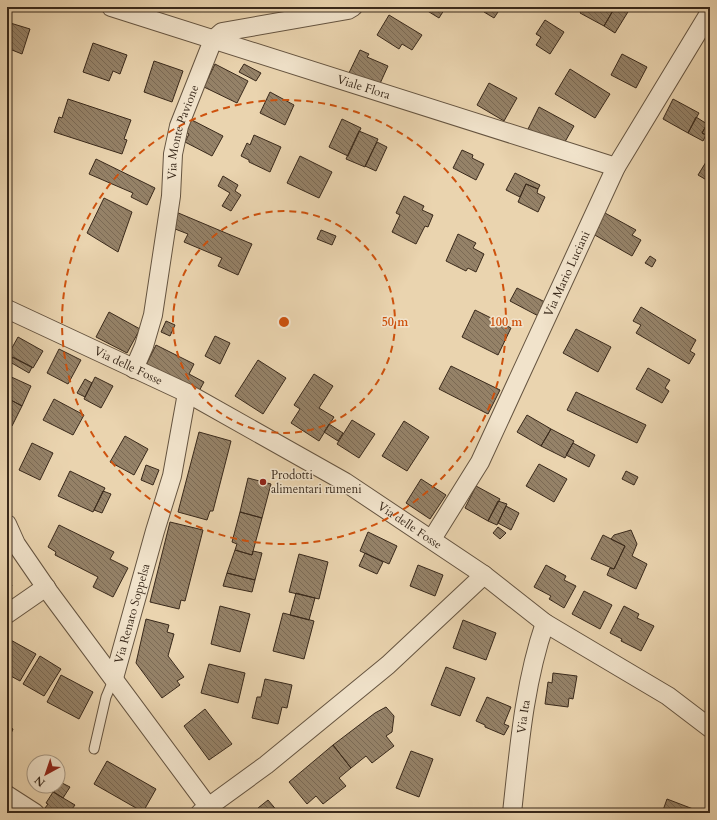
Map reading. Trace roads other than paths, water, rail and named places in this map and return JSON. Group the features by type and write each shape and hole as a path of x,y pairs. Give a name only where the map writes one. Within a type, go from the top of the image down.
{"street":[{"name":"Viale Flora","path":"111,7 616,167"},
{"path":"213,40 222,32 348,10 353,7"},
{"name":"Via Mario Luciani","path":"432,539 480,462 616,167 710,12"},
{"name":"Via Monte Pavione","path":"134,369 144,346 152,315 172,196 173,154 179,126 213,40"},
{"name":"Via delle Fosse","path":"7,309 187,393 345,482 484,575 545,623 668,696 710,728"},
{"name":"Via Renato Soppelsa","path":"187,393 172,476 114,678 207,811 388,665 484,575"},
{"path":"7,524 16,544 114,678"},
{"path":"7,614 46,587"},
{"name":"Via Ita","path":"512,813 526,695 538,644 545,623"},
{"path":"7,795 35,813"}],"lane":[{"path":"94,749 106,697 114,678"}],"place":[{"name":"Prodotti alimentari rumeni","path":"263,482"}]}
